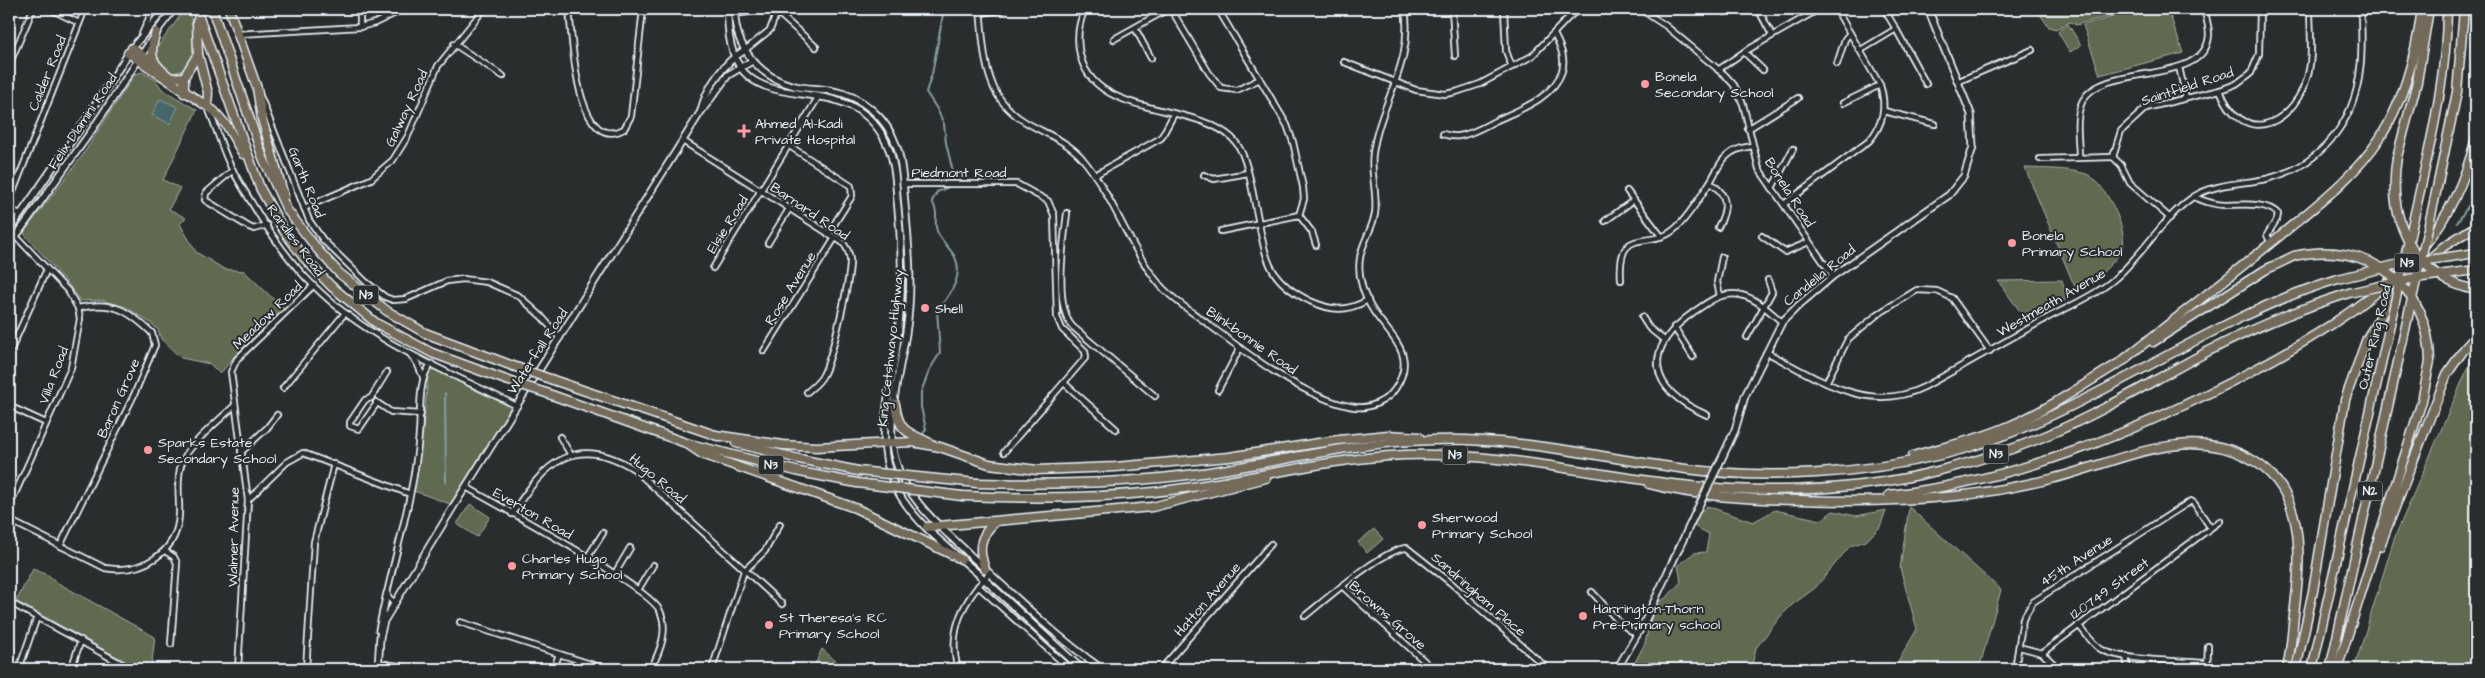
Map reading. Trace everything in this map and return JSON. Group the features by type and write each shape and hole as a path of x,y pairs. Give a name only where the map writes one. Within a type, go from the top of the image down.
{"highway":[{"path":"196,9 198,54 208,93 207,106"},
{"name":"N3","path":"196,9 250,164 271,210 304,258 331,286 376,323 432,353 686,442 800,472 857,483 962,496 1049,498 1143,493 1238,480 1296,468 1364,458 1452,455 1506,458 1696,486 1790,491 1847,487 1941,470 1996,454 2052,434 2251,330 2301,309 2349,293 2415,278 2476,270"},
{"name":"N3","path":"212,9 263,158 287,210 318,250 339,273 387,311 425,332 513,366 715,436 799,459 858,471 977,483 1036,485 1134,481 1205,473 1349,446 1435,440 1525,444 1690,469 1732,473 1822,472 1894,464 1949,453 2039,422 2248,312 2338,279 2395,265 2476,253"},
{"path":"229,9 257,88 262,119 287,210"},
{"path":"2122,361 2271,243 2345,180 2381,138 2406,85 2418,40 2422,9"},
{"path":"2429,9 2417,82 2397,157 2394,180 2395,205 2407,239 2424,263 2459,285 2476,290"},
{"name":"Outer Ring Road","path":"2312,669 2436,118 2444,72 2447,9"},
{"name":"Outer Ring Road","path":"2330,669 2458,92 2464,9"},
{"path":"155,65 151,49 156,32"},
{"path":"130,50 184,93 207,106 222,119 250,164"},
{"path":"184,93 184,77 198,54"},
{"path":"140,58 155,65 171,78 184,77"},
{"path":"1833,501 1948,487 2025,468 2102,442 2150,421 2274,359 2356,308 2391,281 2414,259 2432,236 2456,195 2465,176 2476,138"},
{"path":"2296,669 2313,591 2345,400 2358,361 2368,338 2399,287 2443,247 2476,226"},
{"path":"1894,464 1914,455 2002,430 2069,395 2265,270 2294,256 2336,252 2362,258 2385,270 2404,287 2418,308 2427,333 2430,361 2422,401 2337,669"},
{"path":"2359,596 2447,374 2476,336"},
{"path":"896,400 897,420 905,430 940,447 989,464 1037,470 1115,467 1229,457 1338,440 1388,435 1435,440"},
{"path":"715,436 808,447 912,442 940,447"},
{"path":"686,442 702,454 855,508 961,559"},
{"path":"1613,474 1676,491 1711,496 1833,501 1947,496 1989,491 2052,479 2164,447 2180,444 2213,445 2248,457 2268,471 2278,483 2289,504 2298,530 2298,582 2288,669"},
{"path":"927,527 994,523 1152,508 1234,488 1296,468"},
{"path":"987,571 980,545 985,531 994,523"}],"main road":[{"name":"Felix Dlamini Road","path":"9,230 130,50 165,9"},
{"name":"Felix Dlamini Road","path":"9,246 140,58 156,32 174,9"},
{"name":"King Cetshwayo Highway","path":"728,9 728,39 733,57 747,76 766,88 845,102 868,116 874,122 888,147 893,161 904,270 900,321 889,394 885,444 892,480 905,504 927,527 1082,669"},
{"name":"Candella Road","path":"1617,669 1637,635 1721,460 1735,430 1745,396 1782,322 1833,276 1949,195 1964,176 1971,159 1974,136 1971,114 1959,80 1928,9"},
{"name":"King Cetshwayo Highway","path":"735,11 737,31 752,61 779,81 795,86 840,92 862,101 882,121 896,143 903,184 911,264 911,285 896,400 894,443 895,458 904,483 915,499 941,527 987,571 1102,669"},
{"name":"Waterfall Road","path":"700,113 707,95 733,57 745,50"},
{"name":"Waterfall Road","path":"395,603 700,113 728,76 752,61"},
{"path":"889,394 896,400"},
{"path":"378,666 380,620 387,593"},
{"path":"380,637 384,621 395,603"}],"street":[{"path":"9,66 33,9"},
{"path":"50,9 80,23"},
{"name":"Calder Road","path":"9,202 85,9"},
{"path":"142,34 153,9"},
{"path":"360,9 360,27"},
{"path":"238,34 360,27 375,23 404,9"},
{"name":"Galway Road","path":"304,208 371,179 393,160 408,136 433,74 454,44 484,9"},
{"path":"569,9 581,101 602,130 614,132 624,129 631,116 643,9"},
{"path":"735,11 768,9 777,12 816,47"},
{"path":"980,11 1006,9"},
{"path":"1085,9 1080,21 1078,42 1080,56 1093,80 1111,94 1122,99 1206,123 1223,131 1238,146 1244,156 1264,251 1270,268 1284,286 1332,310 1340,310 1368,300"},
{"path":"1114,40 1170,9 1209,73 1221,88 1237,90 1260,80"},
{"path":"1218,9 1287,125 1293,142 1304,194 1299,215"},
{"name":"Blinkbonnie Road","path":"980,11 988,73 999,97 1027,125 1073,150 1095,175 1146,265 1161,286 1240,348 1281,376 1315,393 1355,407 1375,404 1394,392 1400,381 1403,360 1398,341 1375,313 1368,300 1361,280 1360,256 1374,215 1373,153 1396,84 1406,43 1405,9"},
{"path":"1452,9 1454,56"},
{"path":"1504,9 1506,50 1512,67"},
{"path":"1564,9 1570,16"},
{"path":"1344,62 1396,84 1416,90 1450,93 1480,84 1532,56 1570,16 1580,9"},
{"name":"Bonela Road","path":"1640,9 1666,26 1734,85 1759,169 1833,276"},
{"path":"1758,9 1772,35"},
{"path":"1718,70 1772,35 1820,9"},
{"path":"1784,204 1869,141 1878,131 1884,111 1884,98 1880,85 1836,9"},
{"path":"1884,9 1926,84"},
{"path":"2080,158 2079,113 2083,99 2102,85 2178,67 2197,57 2206,45 2209,36 2204,9"},
{"name":"Saintfield Road","path":"2113,157 2121,131 2140,112 2156,105 2220,90 2245,78 2256,64 2260,42 2260,9"},
{"path":"2220,90 2226,105 2237,118 2248,124 2259,126 2270,124 2291,109 2301,95 2308,79 2310,9"},
{"name":"Westmeath Avenue","path":"1768,353 1842,391 1872,398 1908,394 1990,351 2110,282 2131,264 2170,218 2194,197 2220,186 2281,175 2298,168 2316,155 2330,141 2343,125 2353,105 2358,86 2361,9"},
{"path":"745,50 770,30 777,12"},
{"path":"1135,28 1152,58"},
{"path":"1861,50 1896,29"},
{"path":"1836,64 1845,39 1850,33"},
{"path":"1443,134 1453,136 1470,133 1529,105 1544,95 1553,85 1562,69 1562,51 1554,34"},
{"path":"454,44 503,76"},
{"path":"1959,80 2032,50"},
{"path":"1744,52 1763,70"},
{"path":"2178,67 2186,98"},
{"path":"1843,103 1880,85"},
{"name":"Garth Road","path":"257,88 308,220 323,240 385,297 393,300 406,299 447,281 463,279 487,282 519,296 542,317 560,338"},
{"name":"Elsie Road","path":"713,268 819,96"},
{"path":"1748,129 1798,98"},
{"name":"Randles Road","path":"207,106 217,125 233,170 267,225 290,258 313,286 345,313 408,353 516,406"},
{"path":"1884,111 1936,124"},
{"path":"1095,175 1161,138 1174,114"},
{"name":"Barnard Road","path":"682,141 845,244 848,252 848,280 824,374 808,392"},
{"path":"788,145 848,182 851,186 852,196 828,234"},
{"path":"1621,280 1620,259 1628,246 1641,240 1661,236 1676,228 1710,183 1728,154 1752,146"},
{"path":"1772,188 1793,149"},
{"path":"2040,159 2113,157 2121,165 2130,183 2170,218"},
{"path":"233,170 206,193 205,200 249,227 254,228 267,225"},
{"path":"1204,175 1214,179 1248,173"},
{"name":"Piedmont Road","path":"903,184 964,182 1017,184 1048,201 1052,207 1054,215 1057,317 1062,328 1086,355 1004,452"},
{"path":"1710,183 1719,189 1726,201 1725,213 1718,227"},
{"path":"1627,191 1661,236"},
{"path":"2194,197 2211,203 2262,207 2274,210 2278,214 2278,219 2267,235 2271,243"},
{"path":"1605,221 1634,200"},
{"path":"768,242 789,209"},
{"path":"9,210 21,214"},
{"path":"1067,213 1062,282 1066,318 1073,327 1155,396"},
{"path":"1221,231 1299,215"},
{"path":"1299,215 1312,232 1316,245"},
{"path":"9,230 47,269 78,308"},
{"path":"1762,236 1785,252 1809,242"},
{"name":"Rose Avenue","path":"764,351 835,238"},
{"path":"1720,296 1716,282 1722,257"},
{"path":"9,354 47,269"},
{"path":"1747,338 1772,292 1768,280"},
{"name":"Meadow Road","path":"235,406 230,379 233,366 313,286"},
{"path":"1826,383 1848,339 1884,310 1918,290 1936,291 1952,298 1990,351"},
{"path":"1707,414 1677,398 1662,380 1659,356 1664,340 1674,327 1713,298 1720,296 1743,296 1764,307 1782,322"},
{"name":"Baron Grove","path":"60,546 130,404 155,346 152,333 121,309 99,304 78,308"},
{"name":"Villa Road","path":"9,507 75,356 80,320 78,308"},
{"path":"283,388 345,313"},
{"path":"1642,317 1649,328 1664,340"},
{"path":"1674,327 1693,357"},
{"path":"1218,390 1240,348"},
{"name":"Randles Road","path":"408,353 417,364 423,377"},
{"path":"395,603 389,598 387,593 410,494 418,448 423,377 432,364"},
{"path":"377,403 359,429 352,428 350,422 365,400 371,398 387,372"},
{"path":"1064,383 1116,429"},
{"path":"371,398 391,412 421,414"},
{"path":"9,406 46,423"},
{"path":"9,520 97,565 119,570 145,566 165,551 178,524 179,475 184,456 235,406"},
{"name":"Walmer Avenue","path":"235,406 248,500 238,669"},
{"path":"241,452 261,436 277,416"},
{"path":"560,437 571,455"},
{"name":"Hugo Road","path":"512,514 540,475 571,455 584,452 606,454 634,469 782,604"},
{"path":"248,500 287,462 298,454 309,455 410,494"},
{"path":"306,669 314,542 334,464"},
{"name":"Everton Road","path":"466,487 588,558 638,590 657,605 663,621 661,647 651,669"},
{"name":"45th Avenue","path":"2015,669 2024,615 2033,602 2192,501 2210,527"},
{"name":"120749 Street","path":"2042,653 2078,624 2220,521"},
{"path":"712,669 744,571 765,551 780,524"},
{"path":"588,558 603,533"},
{"name":"Hatton Avenue","path":"1161,669 1271,544"},
{"path":"614,575 630,548"},
{"name":"Sandringham Place","path":"1342,586 1392,551 1406,548 1452,583 1548,669"},
{"path":"165,551 174,557 177,563 171,644"},
{"path":"638,590 653,565"},
{"path":"958,669 954,642 957,621 967,599 984,579 987,571"},
{"path":"978,586 1070,669"},
{"name":"Browns Grove","path":"1305,616 1342,586 1433,669"},
{"path":"1592,592 1620,623 1637,635"},
{"path":"9,602 131,669"},
{"path":"19,669 37,617"},
{"path":"460,622 606,669"},
{"path":"2078,624 2098,647 2126,656 2207,663"},
{"path":"72,669 81,640"},
{"path":"2207,669 2208,646"},
{"path":"2019,647 2042,653 2059,669"},
{"path":"554,669 559,654"},
{"path":"2126,656 2128,669"},
{"path":"378,666 416,669"}],"green space":[{"path":"185,9 188,9 191,17 194,48 188,65 181,71 171,73 157,58 156,49"},
{"path":"2036,9 2135,9 2076,25 2070,22 2056,29 2049,27"},
{"path":"2142,9 2168,9 2183,53 2100,75 2083,25"},
{"path":"2068,24 2081,45 2070,52 2058,32"},
{"path":"142,72 155,79 162,89 197,110 163,180 180,188 169,209 186,218 180,224 196,252 224,269 244,271 284,309 232,359 220,374 210,364 181,358 161,339 158,330 152,324 126,307 101,300 80,301 24,232 82,156 135,74"},
{"path":"2025,168 2064,170 2086,174 2093,178 2100,186 2114,207 2122,231 2122,249 2109,266 2081,290 2074,285"},
{"path":"2062,280 2067,299 2027,321 1998,281"},
{"path":"2476,349 2476,669 2354,669 2394,539"},
{"path":"434,369 506,403 510,409 450,504 414,491 423,429 428,375 430,370"},
{"path":"470,504 490,517 477,537 457,524"},
{"path":"1707,506 1753,522 1775,510 1821,520 1833,511 1856,516 1886,510 1880,527 1866,541 1850,546 1815,588 1792,605 1780,617 1756,648 1751,669 1636,669 1634,664 1645,643 1654,605 1667,597 1681,582 1678,565 1694,553 1706,552 1709,534 1690,524"},
{"path":"1909,507 2001,590 1979,669 1894,669 1917,629 1900,568"},
{"path":"1374,529 1383,539 1367,553 1358,542"},
{"path":"33,569 48,575 58,583 155,637 151,669 139,669 16,601"},
{"path":"822,649 845,669 813,669"}],"water":[{"path":"160,99 178,107 170,124 152,115"}],"waterway":[{"path":"923,434 926,429 921,407 921,392 930,369 940,353 937,310 954,286 958,271 955,257 941,238 936,227 936,210 932,201 937,192 953,185 954,176 946,143 944,124 926,92 932,74 944,9"},
{"path":"2457,223 2476,194"},
{"path":"445,393 446,483"}],"place":[{"name":"Bonela Secondary School","path":"1645,84"},
{"name":"Ahmed Al-Kadi Private Hospital","path":"744,131"},
{"name":"Bonela Primary School","path":"2012,243"},
{"name":"Shell","path":"925,308"},
{"name":"Sparks Estate Secondary School","path":"148,450"},
{"name":"Sherwood Primary School","path":"1422,525"},
{"name":"Charles Hugo Primary School","path":"512,566"},
{"name":"Harrington-Thorn Pre-Primary school","path":"1583,616"},
{"name":"St Theresa's RC Primary School","path":"769,625"}]}
